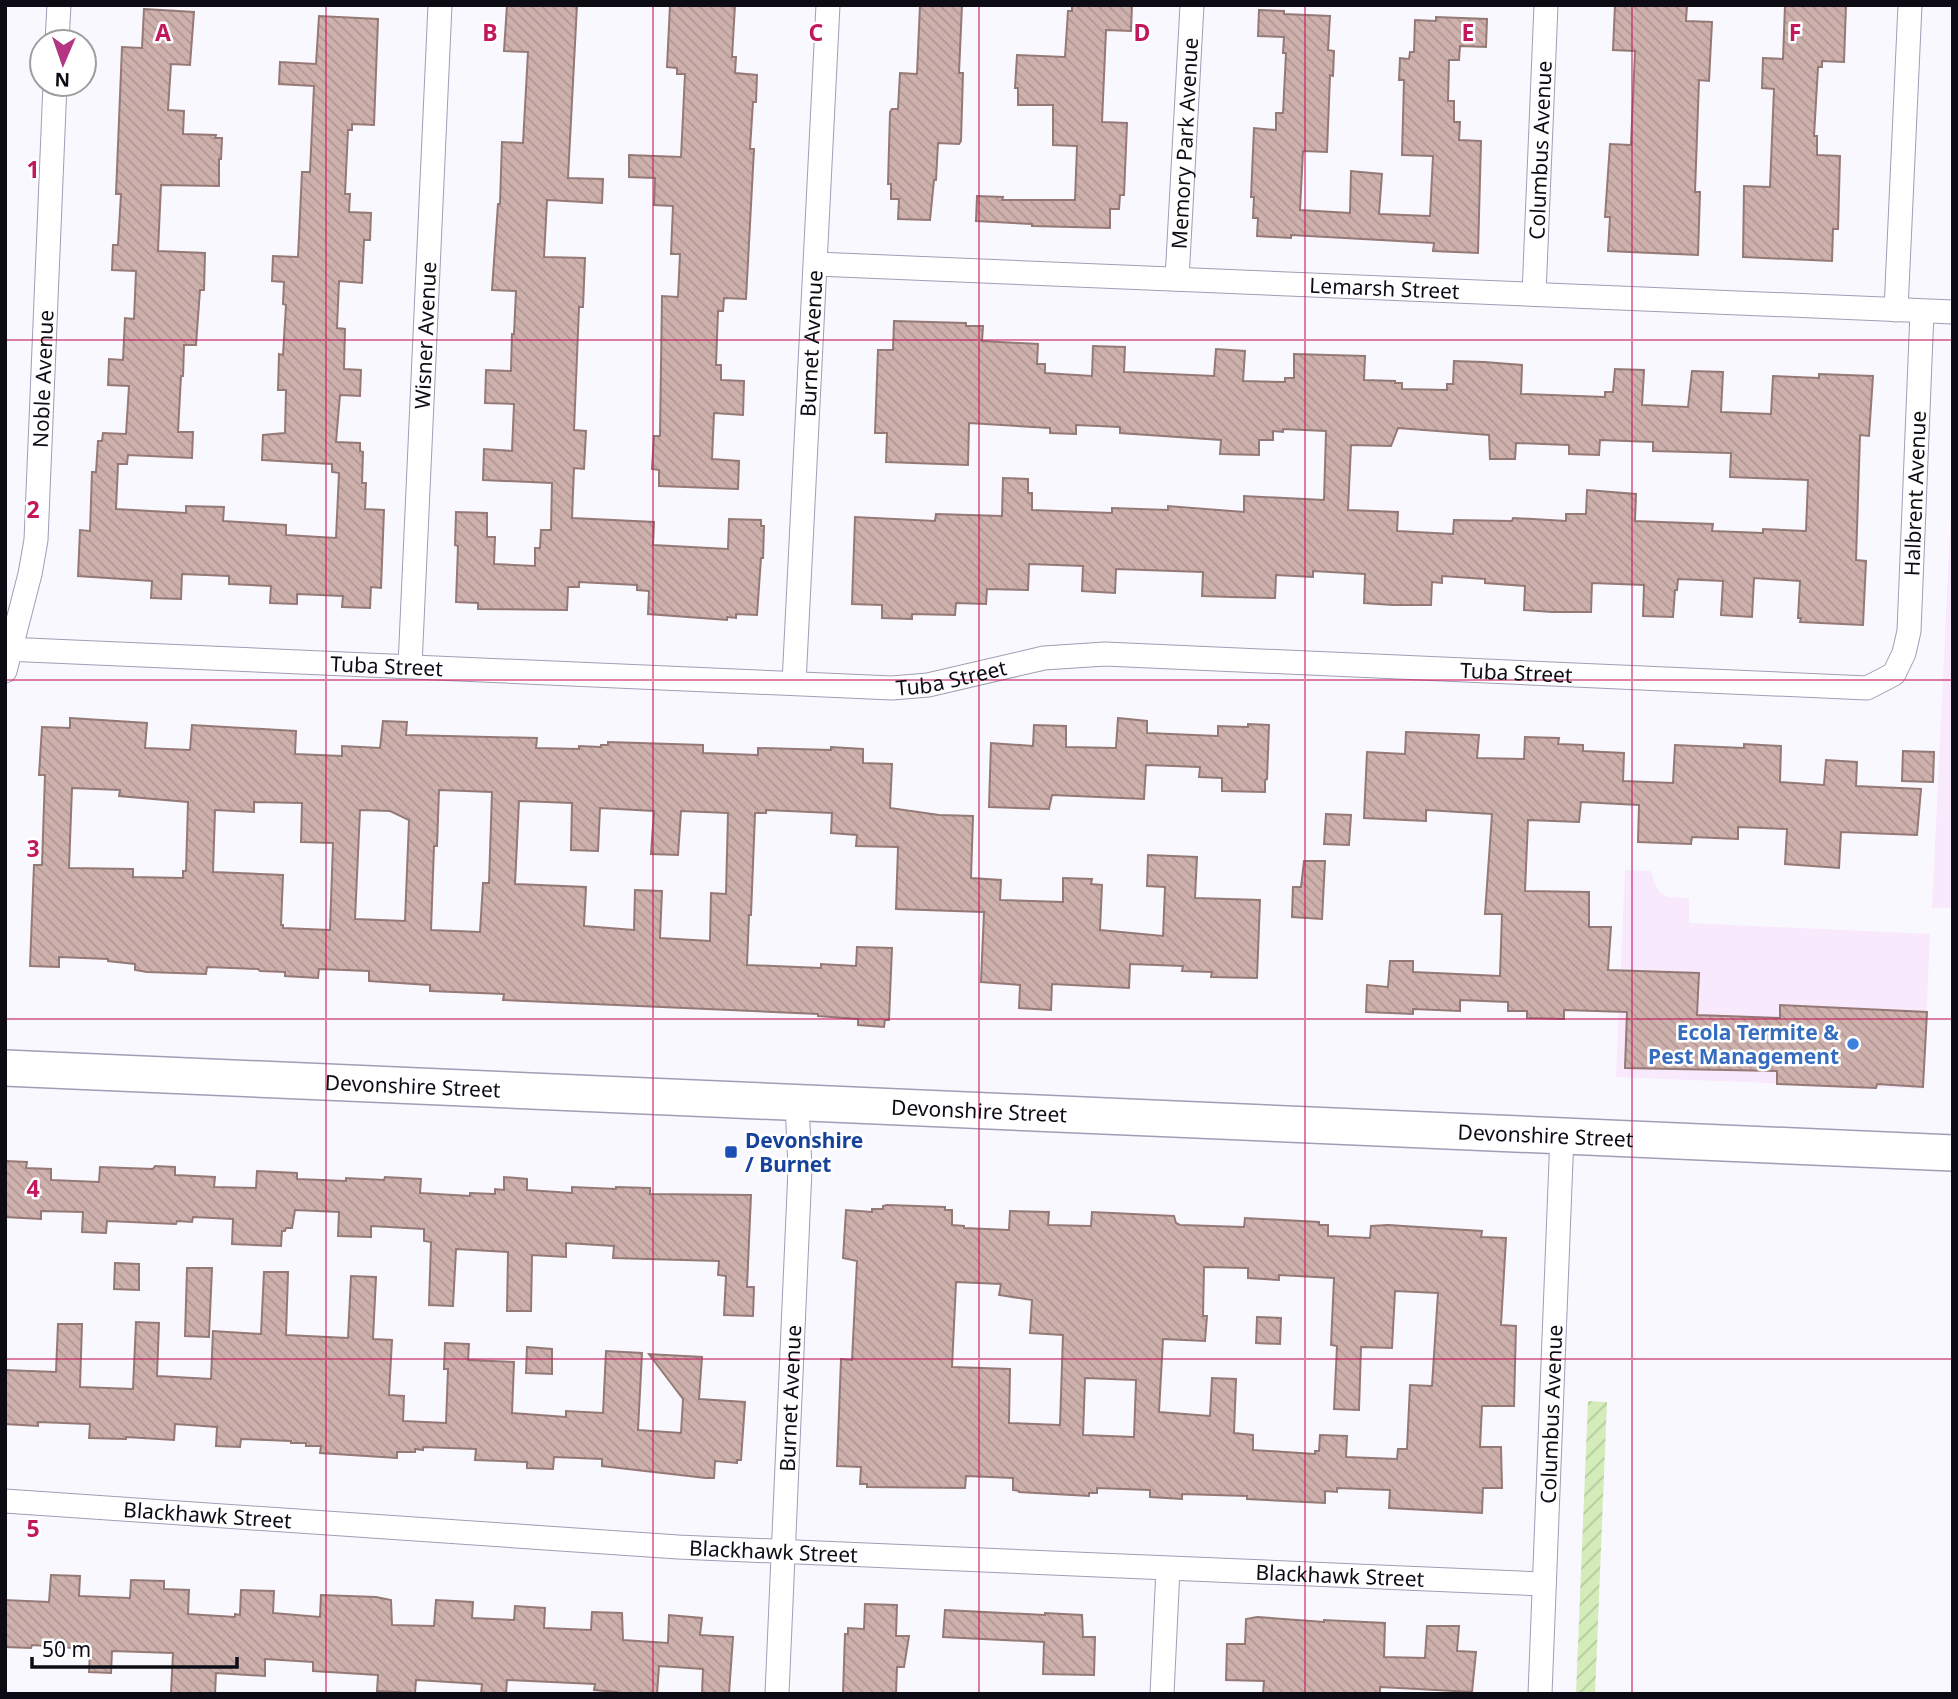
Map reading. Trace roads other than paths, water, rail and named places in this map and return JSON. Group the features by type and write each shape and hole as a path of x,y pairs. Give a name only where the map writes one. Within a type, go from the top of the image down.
{"main road":[{"name":"Devonshire Street","path":"5,1068 1953,1153"}],"street":[{"path":"58,28 59,5"},
{"name":"Wisner Avenue","path":"410,666 440,5"},
{"name":"Burnet Avenue","path":"794,682 828,5"},
{"name":"Memory Park Avenue","path":"1177,279 1192,5"},
{"name":"Columbus Avenue","path":"1534,294 1546,5"},
{"path":"1896,310 1910,5"},
{"name":"Noble Avenue","path":"7,657 30,574 36,540 54,98"},
{"name":"Lemarsh Street","path":"816,264 1953,312"},
{"name":"Halbrent Avenue","path":"1894,674 1904,653 1909,631 1922,312"},
{"name":"Tuba Street","path":"7,657 410,666 892,688 928,685 1044,658 1105,654 1867,688 1894,674"},
{"name":"Burnet Avenue","path":"777,1694 800,1169 797,1103"},
{"name":"Columbus Avenue","path":"1539,1694 1562,1135"},
{"name":"Blackhawk Street","path":"5,1501 678,1547 1544,1584"},
{"path":"1163,1694 1168,1569"}],"place":[{"name":"Ecola Termite & Pest Management","path":"1853,1044"},
{"name":"Devonshire / Burnet","path":"731,1152"}]}
